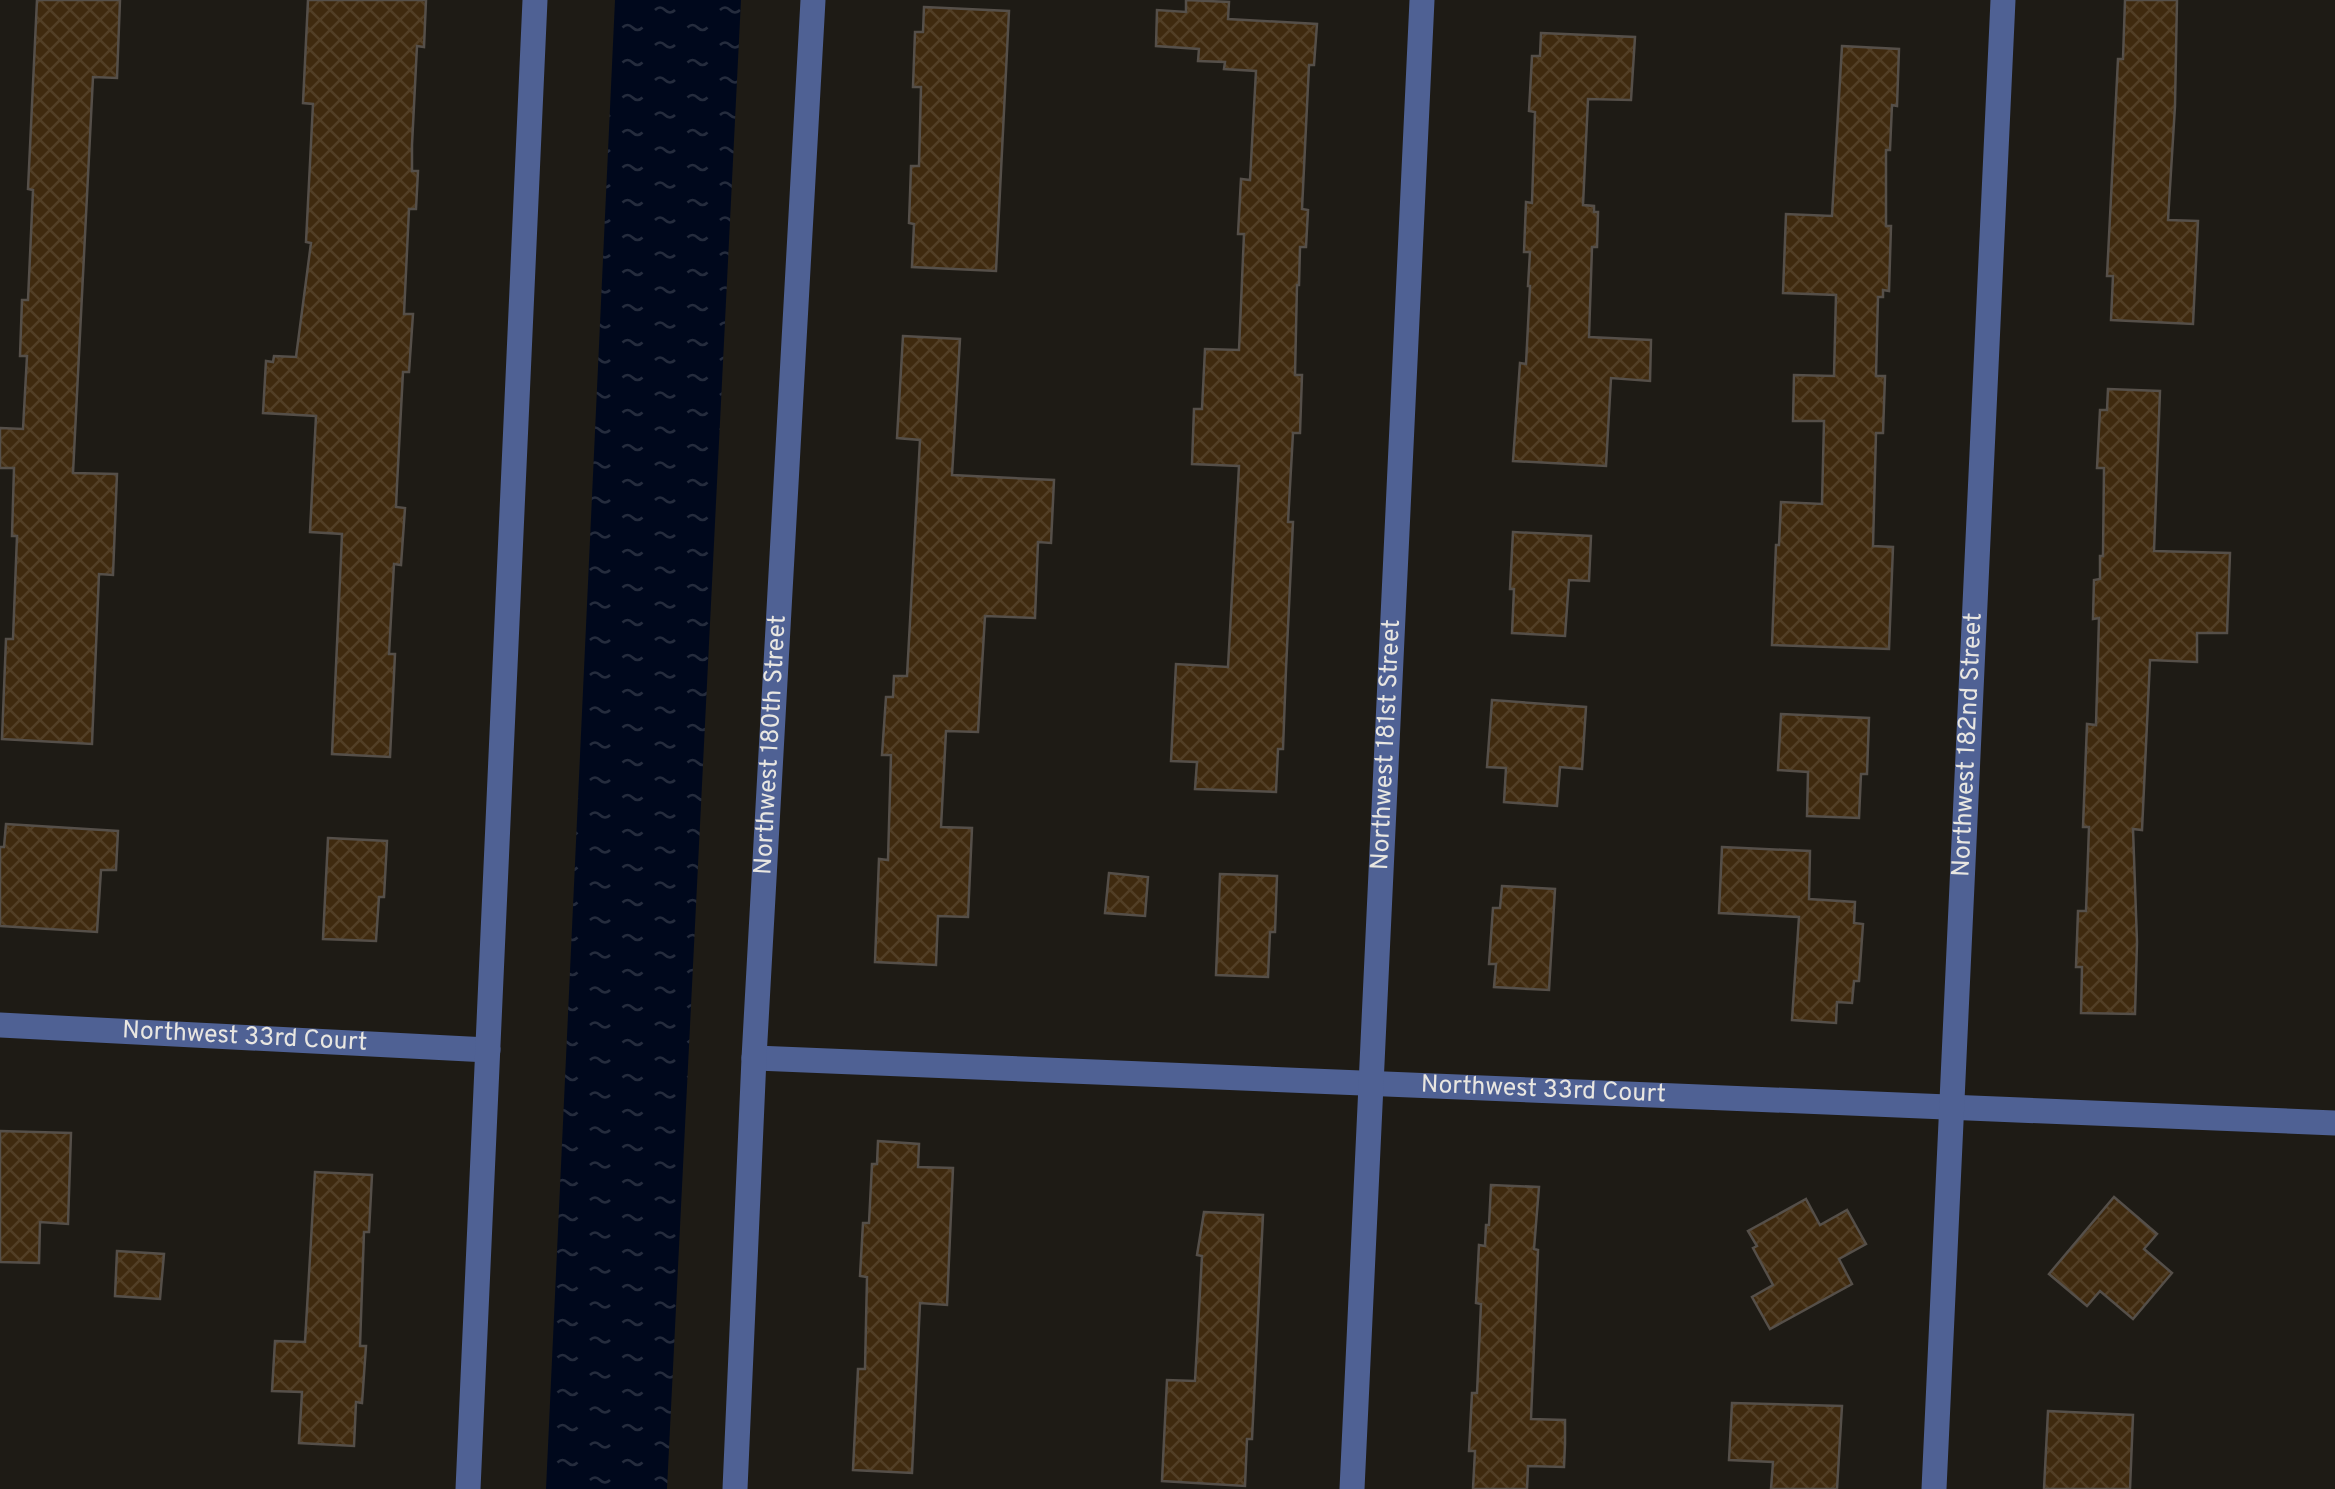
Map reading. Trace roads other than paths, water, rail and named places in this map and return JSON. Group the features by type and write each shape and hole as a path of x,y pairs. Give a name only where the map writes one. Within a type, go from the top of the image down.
{"street":[{"path":"468,1489 535,0"},
{"name":"Northwest 180th Street","path":"735,1489 754,1058 813,0"},
{"name":"Northwest 181st Street","path":"1352,1489 1422,0"},
{"name":"Northwest 182nd Street","path":"1934,1489 2003,0"},
{"name":"Northwest 33rd Court","path":"0,1025 488,1050"},
{"name":"Northwest 33rd Court","path":"754,1058 2335,1123"}],"water":[{"path":"615,0 741,0 667,1489 546,1489"}]}
